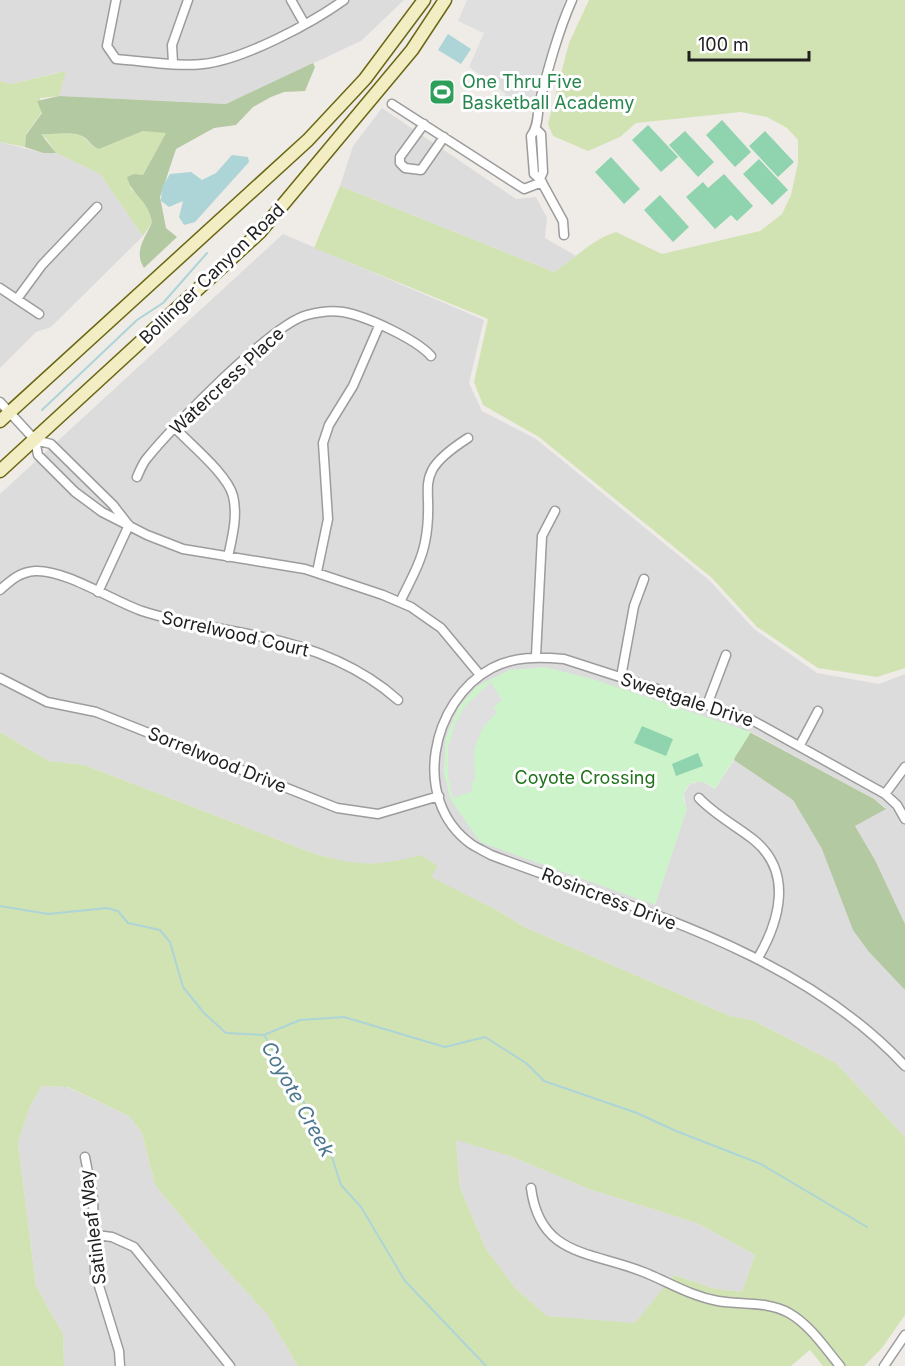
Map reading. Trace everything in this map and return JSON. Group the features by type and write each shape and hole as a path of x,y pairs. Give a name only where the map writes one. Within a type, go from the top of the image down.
{"main road":[{"name":"Bollinger Canyon Road","path":"0,421 308,140 365,79 424,0"},
{"name":"Bollinger Canyon Road","path":"0,471 260,232 405,58 445,0"}],"street":[{"path":"116,0 107,38 110,53 116,59 203,64 235,57 344,0"},
{"path":"173,63 172,45 188,0"},
{"path":"291,0 303,23"},
{"path":"564,235 563,221 541,180 543,172 541,134 536,129 539,103 562,23 572,0"},
{"path":"392,104 524,189 541,180"},
{"path":"424,124 399,157 400,163 405,168 421,170 444,137"},
{"path":"17,299 42,264 97,207"},
{"path":"0,288 39,314"},
{"name":"Watercress Place","path":"137,477 146,458 175,428 278,330 304,315 323,311 343,312 413,339 431,356"},
{"path":"316,572 328,519 323,443 329,425 353,386 379,326"},
{"path":"0,402 35,440 38,455 75,492 102,512 166,543 228,557 316,572 400,602 441,628 480,675"},
{"path":"175,428 223,478 233,496 235,514 228,557"},
{"path":"400,602 425,541 430,474 445,453 468,438"},
{"path":"35,440 51,444 113,505 129,525"},
{"path":"536,656 542,536 555,511"},
{"path":"0,590 16,576 35,571 53,573 98,592 129,525"},
{"path":"621,677 626,663 634,606 644,579"},
{"name":"Sorrelwood Court","path":"98,592 140,610 184,624 258,635 305,648 376,681 398,700"},
{"path":"707,705 726,655"},
{"name":"Sweetgale Drive","path":"480,675 494,666 536,656 564,660 750,719 885,794 897,805 905,819"},
{"name":"Rosincress Drive","path":"480,675 459,695 444,717 436,742 434,768 439,796 452,823 469,843 491,855 758,958 852,1016 905,1066"},
{"name":"Sorrelwood Drive","path":"0,678 47,702 96,711 337,808 378,814 439,796"},
{"path":"800,745 818,711"},
{"path":"885,794 905,767"},
{"path":"699,798 712,812 756,842 769,857 777,876 779,900 775,924 758,958"},
{"name":"Satinleaf Way","path":"85,1157 93,1198 96,1235 95,1273 119,1351 120,1366"},
{"path":"531,1188 534,1208 549,1234 568,1249 647,1273 676,1289 700,1297 771,1306 790,1313 809,1329 840,1366"},
{"path":"96,1235 112,1237 134,1247 230,1366"},
{"path":"884,1366 905,1335"}],"shaded area":[{"path":"0,0 404,0 361,41 226,104 59,96 65,71 11,84 0,81"},
{"path":"467,0 565,0 531,107 524,106 521,112 502,99 506,94 469,67 484,33 458,21"},
{"path":"382,108 516,199 536,197 547,218 545,238 578,257 554,272 340,186 353,146"},
{"path":"0,142 43,153 56,153 100,174 143,236 51,327 36,332 0,368"},
{"path":"283,234 484,320 469,383 482,411 536,439 709,580 754,629 817,673 879,684 905,674 905,924 875,860 855,826 886,808 874,799 751,732 459,707 446,738 444,774 655,904 686,809 684,793 690,784 702,781 715,789 734,760 793,800 822,849 869,952 905,990 905,1137 836,1063 752,1020 730,1016 524,927 495,909 430,877 421,855 385,865 349,863 315,854 84,765 49,761 0,732 0,494"},
{"path":"491,682 502,700 493,707 497,712 483,728 474,751 475,781 471,782 473,791 453,798 448,777 448,748 455,724 465,706"},
{"path":"42,1086 67,1087 129,1116 142,1133 155,1185 218,1261 267,1314 298,1366 64,1366 63,1334 36,1286 18,1143 30,1106"},
{"path":"456,1139 510,1156 589,1189 697,1223 755,1255 742,1292 712,1288 674,1275 635,1324 547,1316 516,1289 486,1249 460,1188"}],"green space":[{"path":"589,0 905,0 905,668 877,677 818,668 757,627 712,578 539,437 483,405 474,382 488,319 314,248 340,186 554,272 591,244 616,232 662,254 760,231 782,214 791,195 798,163 798,140 787,128 767,117 741,112 636,123 620,137 588,151 553,136 548,124 569,43"},
{"path":"313,63 315,67 305,91 284,92 271,97 253,107 236,125 214,128 176,149 160,197 166,228 177,237 144,268 140,250 152,222 147,208 132,189 127,177 134,174 143,175 166,133 143,131 99,149 79,135 41,134 56,153 43,153 25,147 26,135 42,113 37,101 59,96 226,104"},
{"path":"66,71 59,96 40,98 42,112 26,134 25,147 0,142 0,81 11,84"},
{"path":"722,120 751,152 735,167 706,135"},
{"path":"648,125 678,157 661,172 632,140"},
{"path":"157,130 166,133 143,175 130,188 144,203 152,222 143,236 100,174 56,153 46,138 38,134 78,135 99,149 143,131"},
{"path":"685,131 714,162 698,177 669,145"},
{"path":"765,131 794,162 778,177 749,146"},
{"path":"611,157 640,189 624,204 595,172"},
{"path":"759,159 788,190 772,205 743,174"},
{"path":"724,174 753,206 737,221 731,215 715,229 686,197 703,182 708,188"},
{"path":"660,195 689,227 673,242 644,210"},
{"name":"Coyote Crossing","path":"545,667 593,679 751,732 715,789 708,784 695,782 686,789 684,801 687,809 655,905 480,842 451,800 444,774 446,738 459,707 476,687 509,670"},
{"path":"642,726 673,739 666,756 634,743"},
{"path":"742,728 874,799 886,809 855,826 875,860 905,924 905,990 869,952 853,930 822,849 793,800 734,760"},
{"path":"0,732 49,761 84,765 315,854 368,864 392,862 421,855 438,866 431,877 495,909 524,927 730,1016 752,1020 836,1063 905,1137 905,1315 882,1348 864,1366 823,1366 810,1350 791,1366 298,1366 267,1314 218,1261 155,1185 142,1133 129,1116 68,1087 42,1086 30,1106 18,1143 36,1286 63,1334 64,1366 0,1366","holes":["456,1140 510,1156 589,1189 697,1223 755,1255 742,1292 712,1288 674,1275 635,1323 547,1316 516,1289 486,1249 460,1188"]},
{"path":"698,753 703,766 676,776 672,764"}],"water":[{"path":"448,34 471,49 461,64 438,50"},
{"path":"232,155 248,157 249,162 195,222 184,225 179,217 183,201 169,207 161,201 162,187 170,174 191,172 202,180 216,173"}],"waterway":[{"path":"42,410 137,320 163,303 207,253"},
{"path":"0,906 48,914 107,908 118,911 128,923 160,930 170,942 183,987 204,1013 226,1033 264,1035 300,1020 344,1017 445,1047 485,1037 526,1063 544,1081 637,1113 676,1131 761,1164 867,1227"},
{"name":"Coyote Creek","path":"264,1035 330,1151 341,1185 361,1207 405,1281 486,1366"}],"place":[{"name":"One Thru Five Basketball Academy","path":"442,92"}]}
